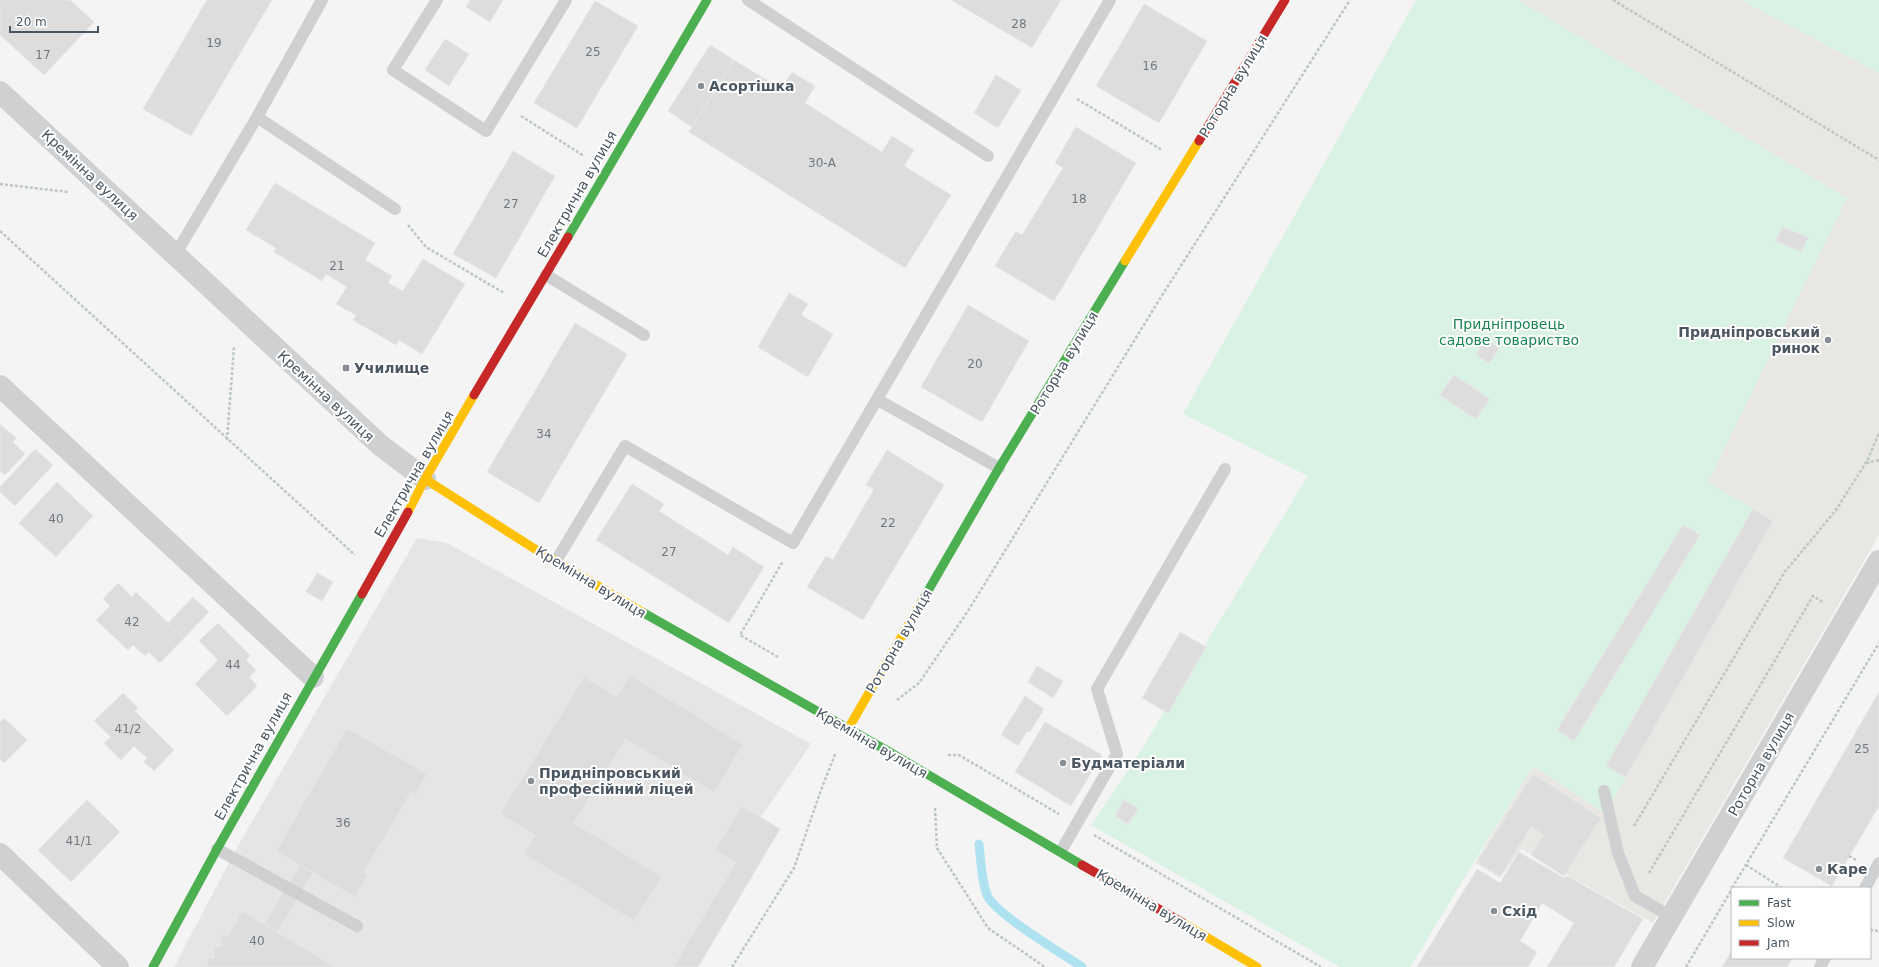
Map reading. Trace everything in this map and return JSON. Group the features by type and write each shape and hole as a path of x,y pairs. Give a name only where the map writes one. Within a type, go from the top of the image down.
{"street":[{"name":"Електрична вулиця","path":"153,967 313,677 401,526 426,479 707,0"},
{"name":"Роторна вулиця","path":"848,729 999,468 1285,0"},
{"name":"Кремінна вулиця","path":"0,92 380,445 426,479 556,561 688,639 886,750 1258,967"},
{"path":"0,386 313,677"},
{"name":"Роторна вулиця","path":"1642,967 1879,561"},
{"path":"0,854 118,967"}],"lane":[{"path":"175,254 257,116 322,0"},
{"path":"437,0 393,70 486,131 566,0"},
{"path":"748,0 988,156"},
{"path":"556,561 625,446 793,543 878,400 1057,88 1110,0"},
{"path":"257,116 395,209"},
{"path":"546,275 644,335"},
{"path":"878,400 999,468"},
{"path":"1061,851 1117,754 1097,689 1225,469"},
{"path":"1604,791 1618,853 1635,896 1672,917"},
{"path":"217,849 357,926"},
{"path":"1866,887 1879,863"}],"path":[{"path":"862,705 891,704 919,683 968,611 1160,297 1350,0"},
{"path":"1612,0 1879,160"},
{"path":"1057,88 1186,164"},
{"path":"502,104 606,170"},
{"path":"0,184 68,192"},
{"path":"395,209 426,247 527,307"},
{"path":"0,230 227,440 374,571"},
{"path":"227,440 234,346"},
{"path":"1618,853 1784,573 1836,510 1865,463 1879,433"},
{"path":"1865,463 1879,460"},
{"path":"740,635 793,543"},
{"path":"1635,896 1813,596 1847,616"},
{"path":"1733,887 1879,643"},
{"path":"732,967 794,868 833,758 848,729"},
{"path":"944,756 959,755 1321,967"},
{"path":"929,776 937,848 988,928 1045,967"},
{"path":"1746,865 1780,887"},
{"path":"1686,967 1731,890"}],"shaded area":[{"name":"Придніпровський ринок","path":"1518,0 1741,0 1879,73 1879,535 1653,923 1521,849 1500,878 1475,863 1533,766 1605,814 1772,521 1707,482 1847,198"},
{"name":"Придніпровський професійний ліцей","path":"417,538 447,543 811,744 761,817 780,829 698,967 174,967 239,844"}],"green space":[{"name":"Придніпровець садове товариство","path":"1416,0 1518,0 1847,198 1708,482 1773,521 1605,814 1533,766 1410,967 1340,967 1091,825 1133,763 1308,476 1183,414"},
{"path":"1741,0 1879,0 1879,73"}],"building":[{"path":"0,0 70,0 94,22 44,75 0,35"},
{"path":"207,0 272,0 191,136 143,109"},
{"path":"470,0 503,0 490,22 466,7"},
{"path":"951,0 1061,0 1032,48"},
{"path":"595,1 638,26 577,128 534,103"},
{"path":"1144,4 1207,41 1159,123 1096,86"},
{"path":"445,39 469,54 449,86 425,70"},
{"name":"Асортішка","path":"710,45 734,60 692,127 668,111"},
{"path":"734,60 781,89 792,72 815,86 805,103 882,152 892,136 914,150 904,166 951,195 905,268 689,132"},
{"path":"996,75 1021,90 998,128 974,113"},
{"path":"1076,127 1136,163 1054,301 995,266 1016,231 1022,235 1063,168 1055,163"},
{"path":"513,151 555,176 496,278 453,254"},
{"path":"275,183 375,243 365,260 392,276 388,283 403,291 423,259 465,284 422,354 399,340 396,345 353,320 356,315 336,304 347,287 326,274 322,281 274,252 276,248 246,230"},
{"path":"1782,227 1808,237 1802,252 1776,241"},
{"path":"789,293 808,304 801,315 833,334 808,377 758,347"},
{"path":"968,305 1029,341 982,422 921,387"},
{"path":"575,323 627,354 539,503 487,472"},
{"path":"1486,339 1499,348 1489,363 1476,355"},
{"path":"1454,375 1490,399 1476,419 1440,395"},
{"path":"0,424 16,438 13,442 25,454 5,475 0,471"},
{"path":"35,449 53,465 15,506 0,492 0,487"},
{"path":"887,450 944,485 863,620 807,587 826,556 833,560 874,489 866,485"},
{"path":"57,482 93,516 56,557 19,523"},
{"path":"632,484 664,504 659,511 728,555 733,547 764,567 729,623 596,540"},
{"path":"1753,509 1773,521 1626,777 1606,766"},
{"path":"1683,525 1700,535 1574,741 1557,730"},
{"path":"317,573 333,582 322,601 306,592"},
{"path":"118,583 132,597 136,592 184,638 160,663 149,652 145,656 133,645 128,650 96,620 110,606 103,599"},
{"path":"193,597 209,612 184,638 168,623"},
{"path":"218,623 250,655 246,660 256,670 249,677 257,686 227,716 195,684 218,660 199,641"},
{"path":"1180,632 1206,647 1168,713 1142,698"},
{"path":"1037,666 1063,681 1053,698 1028,682"},
{"path":"630,675 743,745 714,793 626,739 574,823 662,877 634,921 524,854 535,835 500,814 584,677 617,697"},
{"path":"1879,692 1879,806 1832,886 1783,858"},
{"path":"123,693 138,708 135,711 174,750 154,771 144,762 147,758 134,746 121,760 104,743 111,737 94,721"},
{"path":"1025,696 1044,709 1030,732 1027,731 1018,746 1001,735"},
{"path":"4,718 27,740 4,763 0,759 0,722"},
{"path":"1045,722 1102,755 1071,806 1015,772"},
{"path":"347,728 427,774 415,794 411,792 364,872 368,875 355,897 276,851"},
{"path":"1533,774 1601,818 1564,876 1531,855 1544,835 1531,827 1500,876 1477,862"},
{"path":"87,800 120,832 71,882 38,850"},
{"path":"1124,800 1138,809 1128,824 1115,816"},
{"path":"742,806 780,829 698,967 673,967 736,862 715,850"},
{"name":"Схід","path":"1519,852 1564,878 1567,876 1643,919 1614,967 1547,967 1574,923 1542,903 1520,941 1537,952 1528,967 1417,967 1477,869 1500,883"},
{"path":"300,865 313,873 277,932 264,924"},
{"path":"242,911 336,967 207,967 208,958 214,958 214,947 222,946 221,935 229,935"},
{"path":"1731,952 1731,959 1791,959 1787,967 1722,967"}],"waterway":[{"path":"979,844 984,883 987,895 992,903 1015,922 1082,967"}],"traffic: fast":[{"path":"568,237 707,0"},
{"path":"921,603 999,468 1125,261"},
{"path":"153,967 217,849 362,594"},
{"path":"642,612 886,750 1082,865"}],"traffic: slow":[{"path":"1125,261 1199,141"},
{"path":"408,512 425,479 474,395"},
{"path":"425,479 535,549 642,612"},
{"path":"848,729 921,603"},
{"path":"1183,923 1257,967"}],"traffic: jam":[{"path":"1199,141 1285,0"},
{"path":"474,395 568,237"},
{"path":"362,594 408,512"},
{"path":"1082,865 1183,923"}],"place":[{"name":"Асортішка","path":"701,86"},
{"name":"Придніпровський ринок","path":"1828,340"},
{"name":"Училище","path":"346,368"},
{"name":"Будматеріали","path":"1063,763"},
{"name":"Придніпровський професійний ліцей","path":"531,781"},
{"name":"Каре","path":"1819,869"},
{"name":"Схід","path":"1494,911"}]}
